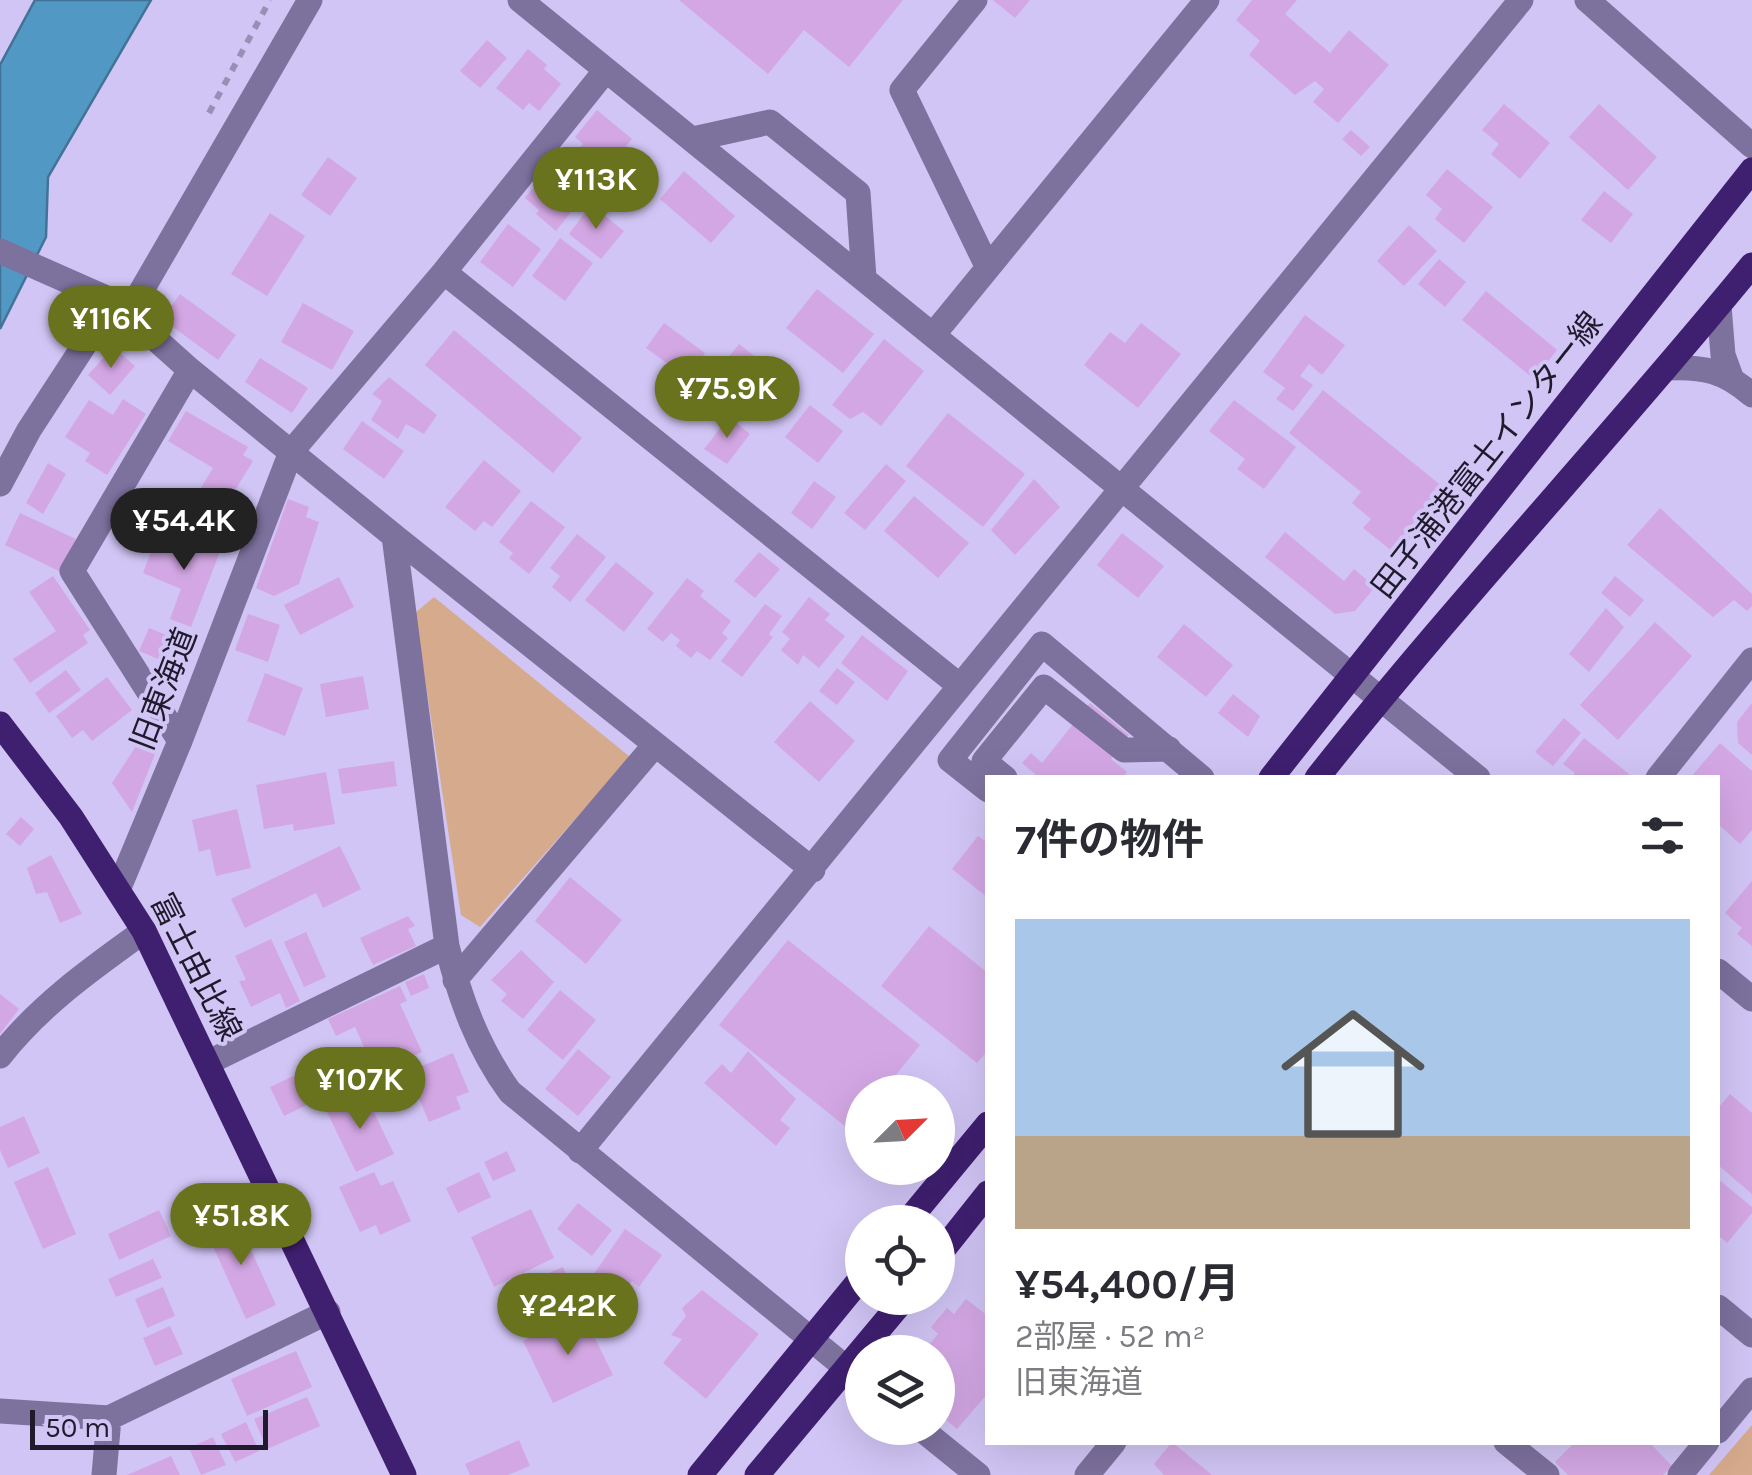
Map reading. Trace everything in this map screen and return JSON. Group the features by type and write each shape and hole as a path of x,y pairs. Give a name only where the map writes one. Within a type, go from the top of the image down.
{"main road":[{"name":"田子浦港富士インター線","path":"1273,775 1752,170"},
{"path":"1318,775 1379,699 1752,265"},
{"name":"富士由比線","path":"0,724 71,817 144,931 404,1475"},
{"path":"921,1205 985,1128"},
{"path":"955,1235 985,1197"},
{"path":"700,1475 845,1299"},
{"path":"758,1475 845,1385"}],"street":[{"path":"0,484 30,430 120,308 310,0"},
{"path":"520,0 1474,775"},
{"path":"975,0 902,90 988,268"},
{"path":"933,334 1207,0"},
{"path":"580,1152 1521,0"},
{"path":"1587,0 1752,146"},
{"name":"旧東海道","path":"118,890 291,452 444,272 606,70"},
{"path":"693,139 770,122 858,193 864,278"},
{"path":"0,250 120,308 394,536 813,870"},
{"path":"444,272 960,686"},
{"path":"1719,306 1723,355 1731,377"},
{"path":"1667,368 1690,367 1731,377 1752,395"},
{"path":"180,740 72,571 190,370"},
{"path":"394,536 447,946 485,1057 510,1092 845,1367"},
{"path":"985,788 950,760 1042,644 1184,767"},
{"path":"1660,775 1752,660"},
{"path":"1001,775 984,761 1044,687 1124,750 1184,767"},
{"path":"456,980 654,746"},
{"path":"0,1056 28,1021 144,931"},
{"path":"208,1062 447,946"},
{"path":"1720,973 1752,999"},
{"path":"1720,1308 1752,1335"},
{"path":"0,1411 109,1418 328,1312"},
{"path":"1720,1428 1752,1390"},
{"path":"104,1475 109,1418"},
{"path":"941,1445 978,1475"},
{"path":"1087,1475 1112,1445"},
{"path":"1510,1445 1547,1475"},
{"path":"1680,1475 1705,1445"}],"shaded area":[{"path":"434,597 630,757 480,927 461,915 415,613"},
{"path":"1752,1425 1752,1475 1709,1475"}],"water":[{"path":"35,0 151,0 48,177 46,237 0,329 0,65"}],"building":[{"path":"679,0 903,0 849,67 804,30 768,74"},
{"path":"993,0 1030,0 1015,18"},
{"path":"1252,0 1297,0 1285,14 1330,53 1349,30 1389,65 1338,123 1313,102 1324,89 1315,81 1295,95 1249,55 1260,41 1236,20"},
{"path":"487,40 507,58 480,88 460,71"},
{"path":"528,49 561,84 539,111 529,103 523,110 496,88"},
{"path":"1504,104 1550,143 1520,179 1491,154 1499,144 1482,130"},
{"path":"1599,104 1657,157 1628,190 1569,137"},
{"path":"597,110 632,139 595,184 568,162 583,144 575,137"},
{"path":"1351,130 1370,147 1361,156 1342,139"},
{"path":"328,157 357,178 330,216 301,195"},
{"path":"551,165 586,193 556,231 525,198"},
{"path":"1447,169 1493,207 1464,243 1435,219 1442,209 1426,195"},
{"path":"684,171 735,216 711,243 660,199"},
{"path":"1604,191 1633,214 1611,243 1581,220"},
{"path":"591,205 624,231 601,259 569,234"},
{"path":"270,213 305,236 267,296 231,274"},
{"path":"508,224 541,249 513,287 480,262"},
{"path":"1409,225 1437,251 1404,286 1377,261"},
{"path":"560,238 593,263 565,301 532,276"},
{"path":"1439,259 1466,282 1445,307 1418,284"},
{"path":"817,289 874,334 843,373 786,328"},
{"path":"1486,291 1557,350 1534,379 1462,320"},
{"path":"180,294 236,335 218,360 162,319"},
{"path":"303,303 354,331 332,370 281,342"},
{"path":"1305,315 1345,345 1322,375 1309,364 1300,376 1313,385 1293,411 1276,399 1285,388 1263,372"},
{"path":"664,323 705,353 687,378 646,348"},
{"path":"1141,323 1181,354 1138,408 1084,365 1110,332 1125,343"},
{"path":"454,330 582,438 553,473 425,365"},
{"path":"884,339 924,371 881,426 863,412 850,419 832,405"},
{"path":"739,344 789,383 769,407 720,368"},
{"path":"113,347 135,366 110,395 88,375"},
{"path":"260,358 308,388 292,413 245,382"},
{"path":"389,377 437,415 424,434 406,424 398,439 371,420 382,401 372,394"},
{"path":"1323,390 1448,491 1397,555 1363,528 1371,519 1352,503 1361,492 1289,433"},
{"path":"123,399 146,414 107,475 85,461 90,453 65,437 89,400 113,415"},
{"path":"1234,400 1296,447 1264,489 1237,469 1245,459 1209,431"},
{"path":"810,405 843,431 818,463 785,437"},
{"path":"186,411 248,447 243,455 253,461 234,492 246,498 232,522 194,499 213,468 168,441"},
{"path":"948,413 1025,474 983,527 906,466"},
{"path":"729,417 750,434 727,464 704,449"},
{"path":"362,421 404,451 384,479 343,449"},
{"path":"484,460 521,491 492,527 484,521 475,531 445,507"},
{"path":"48,463 66,474 43,514 26,503"},
{"path":"886,464 906,481 865,530 844,513"},
{"path":"1034,479 1060,507 1015,555 991,530"},
{"path":"814,481 836,497 812,529 791,513"},
{"path":"914,496 969,543 938,578 884,531"},
{"path":"288,499 309,507 306,517 319,522 299,584 274,596 256,588"},
{"path":"531,501 565,527 529,574 509,558 513,553 499,542"},
{"path":"1660,508 1752,594 1752,606 1747,611 1734,600 1713,617 1627,545"},
{"path":"20,513 76,539 61,572 5,545"},
{"path":"1285,532 1344,581 1354,569 1375,587 1355,611 1335,614 1265,557"},
{"path":"1122,533 1164,566 1138,598 1097,565"},
{"path":"184,534 221,549 191,627 170,619 181,589 143,573 153,546 165,551 170,538 181,542"},
{"path":"577,534 606,557 570,602 552,587 560,576 550,568"},
{"path":"759,552 780,569 755,598 734,581"},
{"path":"616,562 654,593 624,632 585,600"},
{"path":"53,576 90,630 83,635 88,643 30,683 13,659 56,631 29,592"},
{"path":"1615,576 1644,600 1630,617 1601,593"},
{"path":"339,577 354,607 300,635 284,605"},
{"path":"687,578 704,591 700,596 731,621 722,633 728,638 710,660 697,651 691,658 676,646 680,640 671,633 663,642 647,629"},
{"path":"809,597 830,614 825,620 845,636 819,668 803,655 798,665 781,650 790,639 782,632"},
{"path":"765,604 782,616 769,634 773,637 742,677 721,661"},
{"path":"1606,608 1624,627 1589,672 1569,654"},
{"path":"248,614 280,625 268,662 235,650"},
{"path":"1655,622 1692,656 1618,740 1580,705"},
{"path":"1184,624 1233,665 1206,697 1157,657"},
{"path":"149,628 178,640 168,663 139,651"},
{"path":"862,635 908,671 887,701 841,663"},
{"path":"837,668 855,682 837,705 819,691"},
{"path":"66,670 81,690 49,713 35,693"},
{"path":"265,673 303,688 285,736 247,721"},
{"path":"363,676 369,709 326,717 320,684"},
{"path":"107,677 132,710 92,741 83,730 72,738 56,716"},
{"path":"1233,694 1260,716 1248,737 1218,713"},
{"path":"810,701 855,741 819,782 774,742"},
{"path":"1090,703 1129,735 1111,759 1127,772 1124,775 1036,775 1022,763 1031,753 1042,763"},
{"path":"1752,703 1752,755 1738,743 1737,722"},
{"path":"1564,718 1581,733 1553,766 1535,752"},
{"path":"1584,738 1629,774 1573,775 1563,764"},
{"path":"138,743 155,754 132,812 112,783"},
{"path":"1720,743 1752,771 1752,830 1740,844 1720,826 1720,775 1693,775"},
{"path":"394,761 397,786 342,794 338,769"},
{"path":"326,772 335,824 294,831 293,824 264,829 256,785"},
{"path":"237,809 251,868 216,876 210,849 199,852 192,820"},
{"path":"21,817 34,829 20,846 6,834"},
{"path":"978,836 985,841 985,896 952,869"},
{"path":"340,846 361,889 323,908 316,893 245,928 231,899"},
{"path":"51,855 82,914 60,923 47,892 36,894 27,868"},
{"path":"570,877 622,920 586,964 535,921"},
{"path":"1752,881 1752,946 1737,934 1742,928 1725,913"},
{"path":"408,916 415,926 408,929 416,946 373,965 360,938"},
{"path":"929,926 985,971 985,1054 977,1063 881,986"},
{"path":"306,932 326,977 304,987 284,942"},
{"path":"271,939 300,1001 286,1008 280,993 251,1007 239,981 246,980 235,956"},
{"path":"788,940 920,1045 896,1075 845,1075 845,1126 719,1025"},
{"path":"521,950 554,982 523,1019 501,1001 507,994 491,980"},
{"path":"424,974 429,988 411,996 405,982"},
{"path":"400,986 407,1001 400,1004 422,1052 376,1073 355,1027 336,1036 328,1019"},
{"path":"560,990 596,1020 563,1060 527,1030"},
{"path":"0,994 19,1009 0,1034"},
{"path":"578,1049 611,1077 578,1116 545,1089"},
{"path":"748,1051 796,1099 780,1120 790,1128 776,1146 704,1083 722,1064 731,1073"},
{"path":"453,1053 469,1092 456,1097 461,1109 429,1122 408,1072"},
{"path":"300,1073 313,1102 284,1116 270,1087"},
{"path":"364,1092 394,1154 356,1172 326,1110"},
{"path":"1730,1094 1752,1113 1752,1194 1720,1167 1720,1106"},
{"path":"24,1116 40,1153 8,1168 0,1150 0,1127"},
{"path":"507,1151 516,1171 493,1181 484,1162"},
{"path":"48,1167 76,1234 43,1249 14,1182"},
{"path":"374,1172 381,1186 393,1181 411,1221 380,1235 376,1225 360,1232 339,1187"},
{"path":"479,1172 491,1197 458,1213 446,1188"},
{"path":"1720,1181 1752,1207 1752,1213 1727,1243 1720,1237"},
{"path":"578,1203 612,1230 592,1256 557,1229"},
{"path":"531,1209 554,1258 494,1287 471,1237"},
{"path":"159,1210 171,1236 119,1260 108,1234"},
{"path":"236,1217 276,1305 246,1319 206,1231"},
{"path":"625,1229 662,1255 639,1287 632,1281 608,1315 589,1301 599,1288 589,1281"},
{"path":"153,1259 162,1278 116,1297 108,1279"},
{"path":"563,1267 578,1304 511,1333 501,1310 541,1293 535,1279"},
{"path":"163,1287 175,1316 147,1328 135,1299"},
{"path":"702,1290 759,1334 706,1399 663,1363 682,1339 671,1335 686,1316 682,1308"},
{"path":"966,1299 985,1314 985,1396 957,1429 955,1335 937,1335 931,1327 941,1315 955,1315"},
{"path":"582,1312 613,1375 553,1403 523,1341"},
{"path":"170,1326 183,1354 155,1366 143,1338"},
{"path":"296,1351 312,1387 247,1416 231,1379"},
{"path":"307,1397 320,1426 267,1449 254,1419"},
{"path":"246,1422 259,1451 235,1462 221,1434"},
{"path":"213,1437 226,1465 201,1475 189,1448"},
{"path":"519,1440 530,1466 508,1475 470,1475 465,1464"},
{"path":"1170,1445 1176,1445 1212,1475 1164,1475 1154,1464"},
{"path":"1572,1445 1652,1445 1672,1466 1663,1475 1568,1475 1555,1462"},
{"path":"171,1456 180,1475 127,1475"}]}
